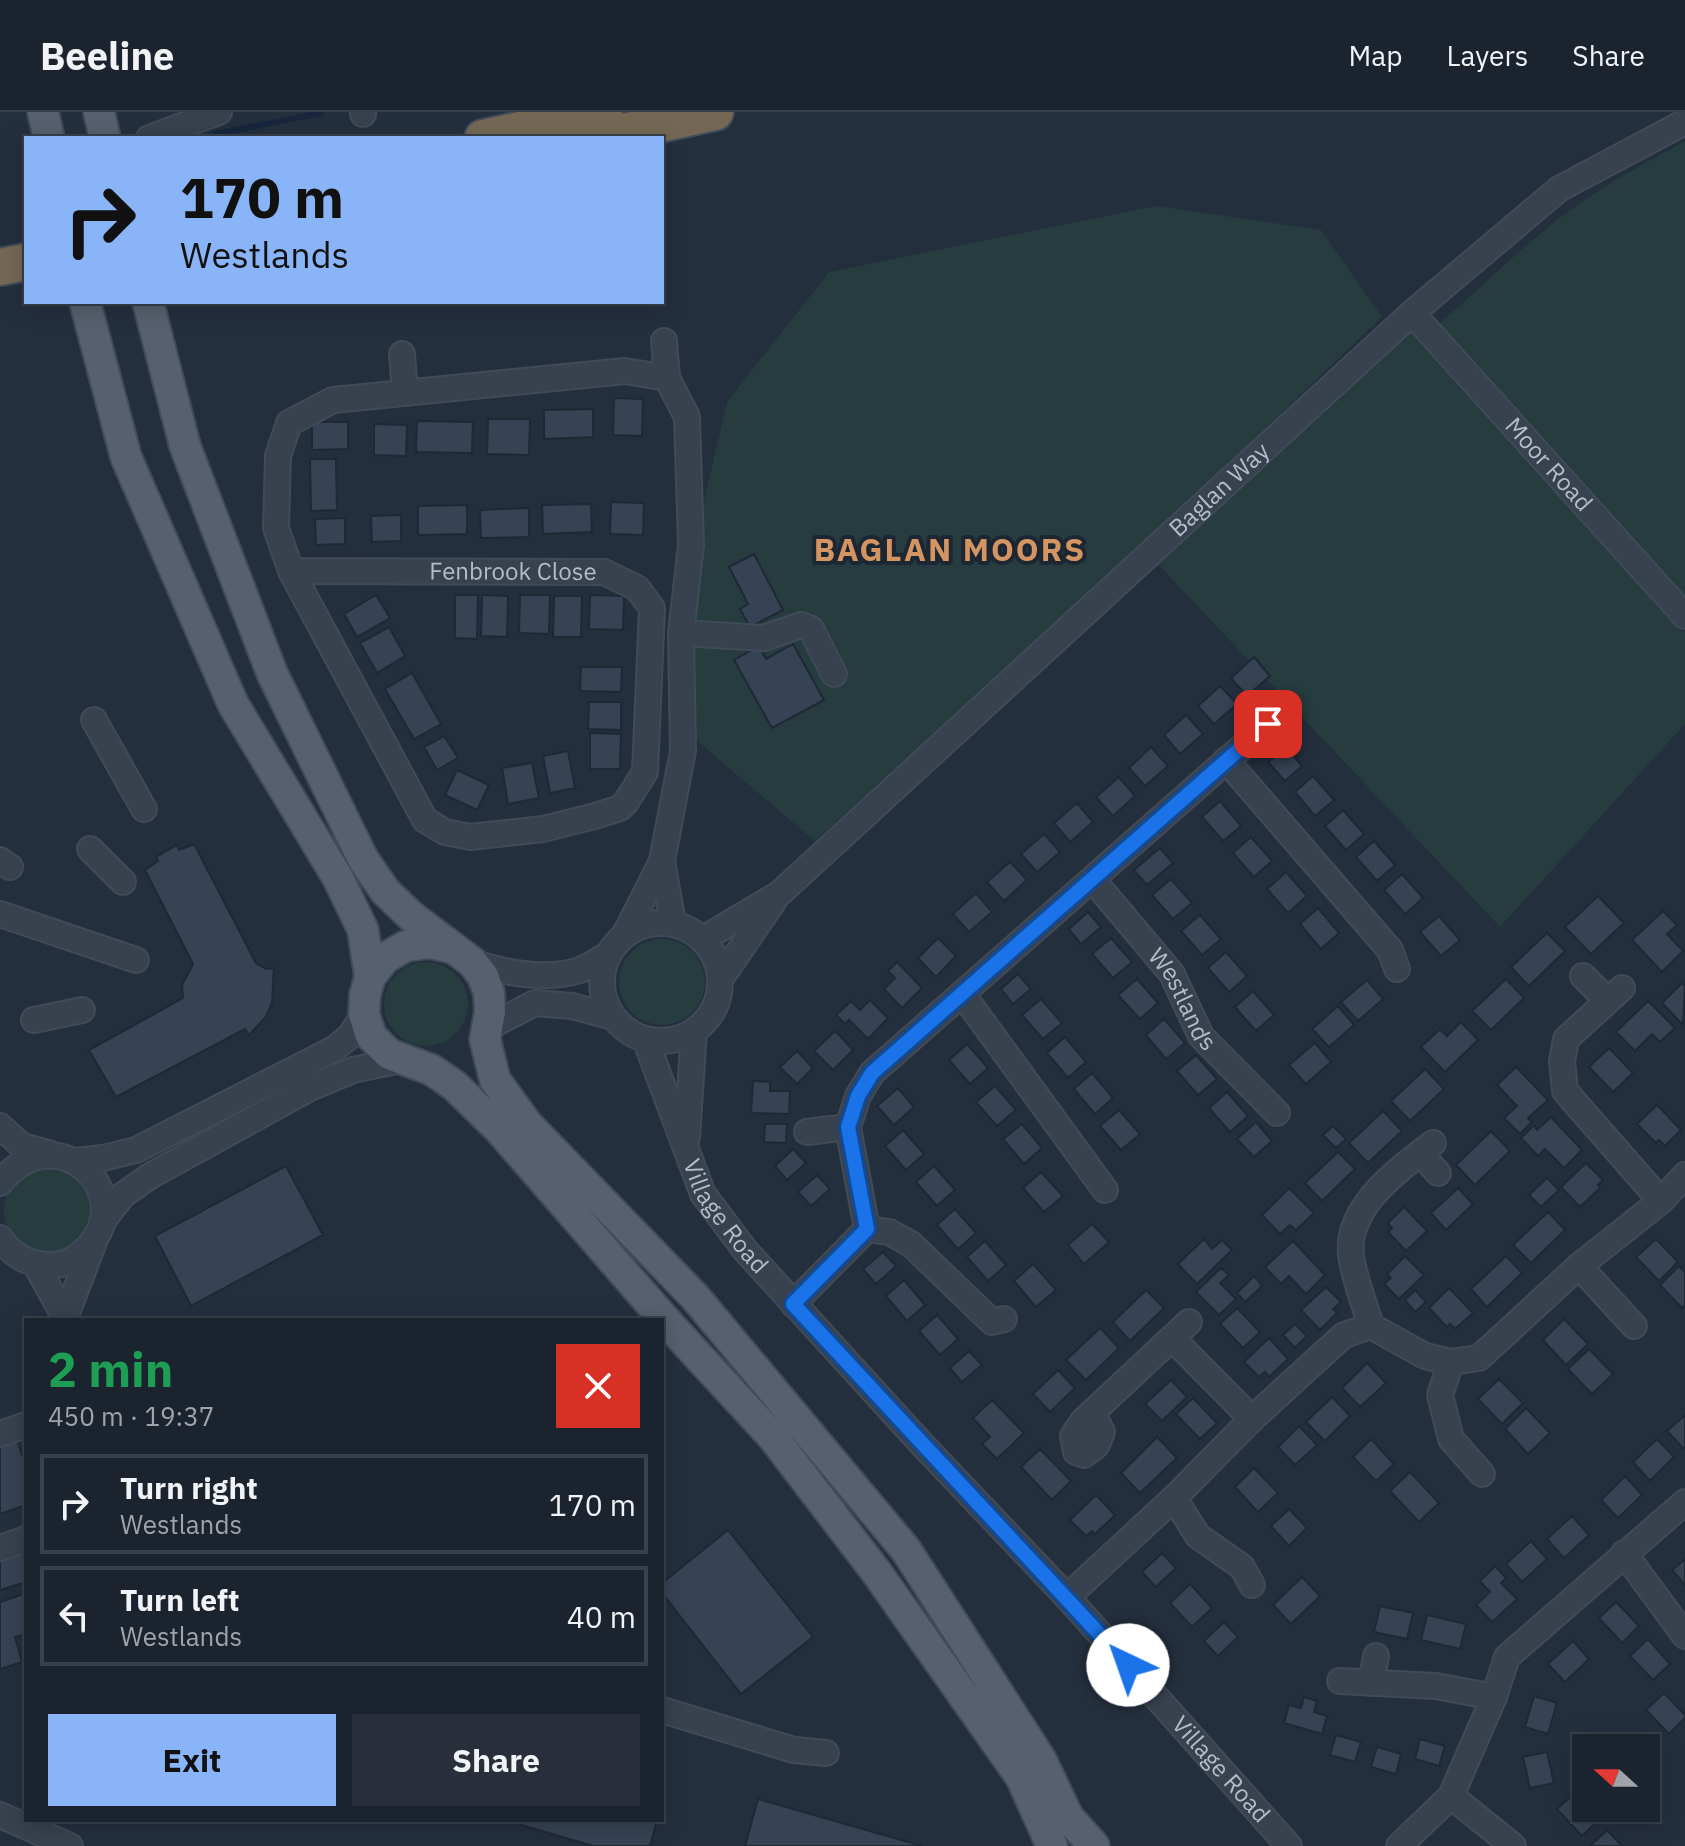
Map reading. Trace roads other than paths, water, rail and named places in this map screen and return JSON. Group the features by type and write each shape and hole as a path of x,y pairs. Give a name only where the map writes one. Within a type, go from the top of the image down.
{"highway":[{"path":"492,136 604,112"},
{"path":"605,136 715,112"},
{"path":"0,242 24,236"},
{"path":"0,267 24,262"}],"main road":[{"path":"43,112 49,136"},
{"path":"86,304 126,457 233,704 338,878 363,930 370,977"},
{"path":"149,304 185,446 272,673 363,859 394,900 483,976 489,993 490,1012 485,1029 488,1060 495,1080 527,1124 695,1297 906,1550 1041,1760 1068,1817 1094,1846"},
{"path":"462,955 430,943 406,946 385,958 370,977 365,995 364,1014 371,1036 378,1045 401,1060 432,1070 455,1086 500,1130 663,1318"},
{"path":"664,1319 773,1437 877,1573 1021,1777 1052,1846"}],"street":[{"path":"154,136 219,112"},
{"name":"Baglan Way","path":"703,939 779,894 1412,313 1559,189 1685,122"},
{"name":"Moor Road","path":"1412,313 1685,616"},
{"path":"625,934 648,924 673,923 689,929 712,950 721,978 714,1008 706,1021 694,1031 679,1039 645,1039 627,1030 613,1017 605,1002 602,986 603,970 609,954 625,934 662,861 683,751 681,633 691,545 687,417 667,378 664,341"},
{"path":"402,354 405,393"},
{"name":"Fenbrook Close","path":"291,571 604,572 637,588 652,608 645,772 620,808 543,829 470,837 445,832 425,820 291,571 276,528 278,456 289,423 333,400 625,371 667,378"},
{"path":"681,633 764,638 801,625 811,629 834,674"},
{"path":"94,720 144,809"},
{"path":"867,1229 848,1127 858,1096 872,1073 1268,724"},
{"path":"1226,760 1390,950 1397,969"},
{"path":"90,849 123,882"},
{"path":"662,861 673,923"},
{"name":"Westlands","path":"1093,880 1172,974 1201,1036 1277,1113"},
{"name":"Baglan Way","path":"721,978 779,894"},
{"path":"0,914 136,960"},
{"path":"462,955 502,972 558,974 582,969 609,954"},
{"path":"1583,976 1615,994 1566,1039 1562,1062 1565,1091 1661,1201"},
{"path":"963,995 1105,1190"},
{"path":"485,1029 535,1003 572,1006 613,1017"},
{"path":"34,1020 82,1010"},
{"path":"0,1183 13,1167 32,1156 103,1158 136,1150 334,1049 350,1036 364,1014"},
{"name":"Village Road","path":"687,1147 694,1031"},
{"name":"Village Road","path":"645,1039 703,1194 745,1250 1067,1597 1289,1846"},
{"path":"0,1260 59,1265 80,1256 123,1195 150,1176 310,1088 353,1070 401,1060"},
{"path":"807,1132 848,1127"},
{"path":"0,1128 22,1146 64,1158 88,1172 99,1187 103,1204 99,1230 65,1318"},
{"path":"0,1128 3,1156 0,1176"},
{"path":"1438,1173 1426,1148 1365,1203 1352,1227 1351,1255 1371,1326 1425,1356 1451,1362 1479,1358 1579,1266 1661,1201 1685,1175"},
{"path":"793,1304 867,1229"},
{"path":"867,1229 889,1232 911,1244 992,1322 1004,1319"},
{"path":"0,1238 14,1254 34,1264 64,1318"},
{"path":"1579,1266 1634,1326"},
{"path":"1067,1597 1344,1335 1371,1326"},
{"path":"1083,1421 1181,1330 1252,1419"},
{"path":"1451,1362 1440,1395 1451,1439 1482,1474"},
{"path":"0,1434 24,1426"},
{"path":"1174,1498 1198,1536 1242,1567 1252,1585"},
{"path":"1399,1846 1451,1796 1494,1697 1507,1657 1685,1502"},
{"path":"0,1548 24,1540"},
{"path":"1624,1553 1685,1636"},
{"path":"1371,1683 1376,1656"},
{"path":"1340,1681 1436,1686 1494,1697"},
{"path":"664,1711 794,1750 826,1753"},
{"path":"1451,1796 1513,1846"},
{"path":"0,1815 70,1846"}],"waterway":[{"path":"215,134 321,113"}],"district":[{"name":"BAGLAN MOORS","path":"950,550"}]}
